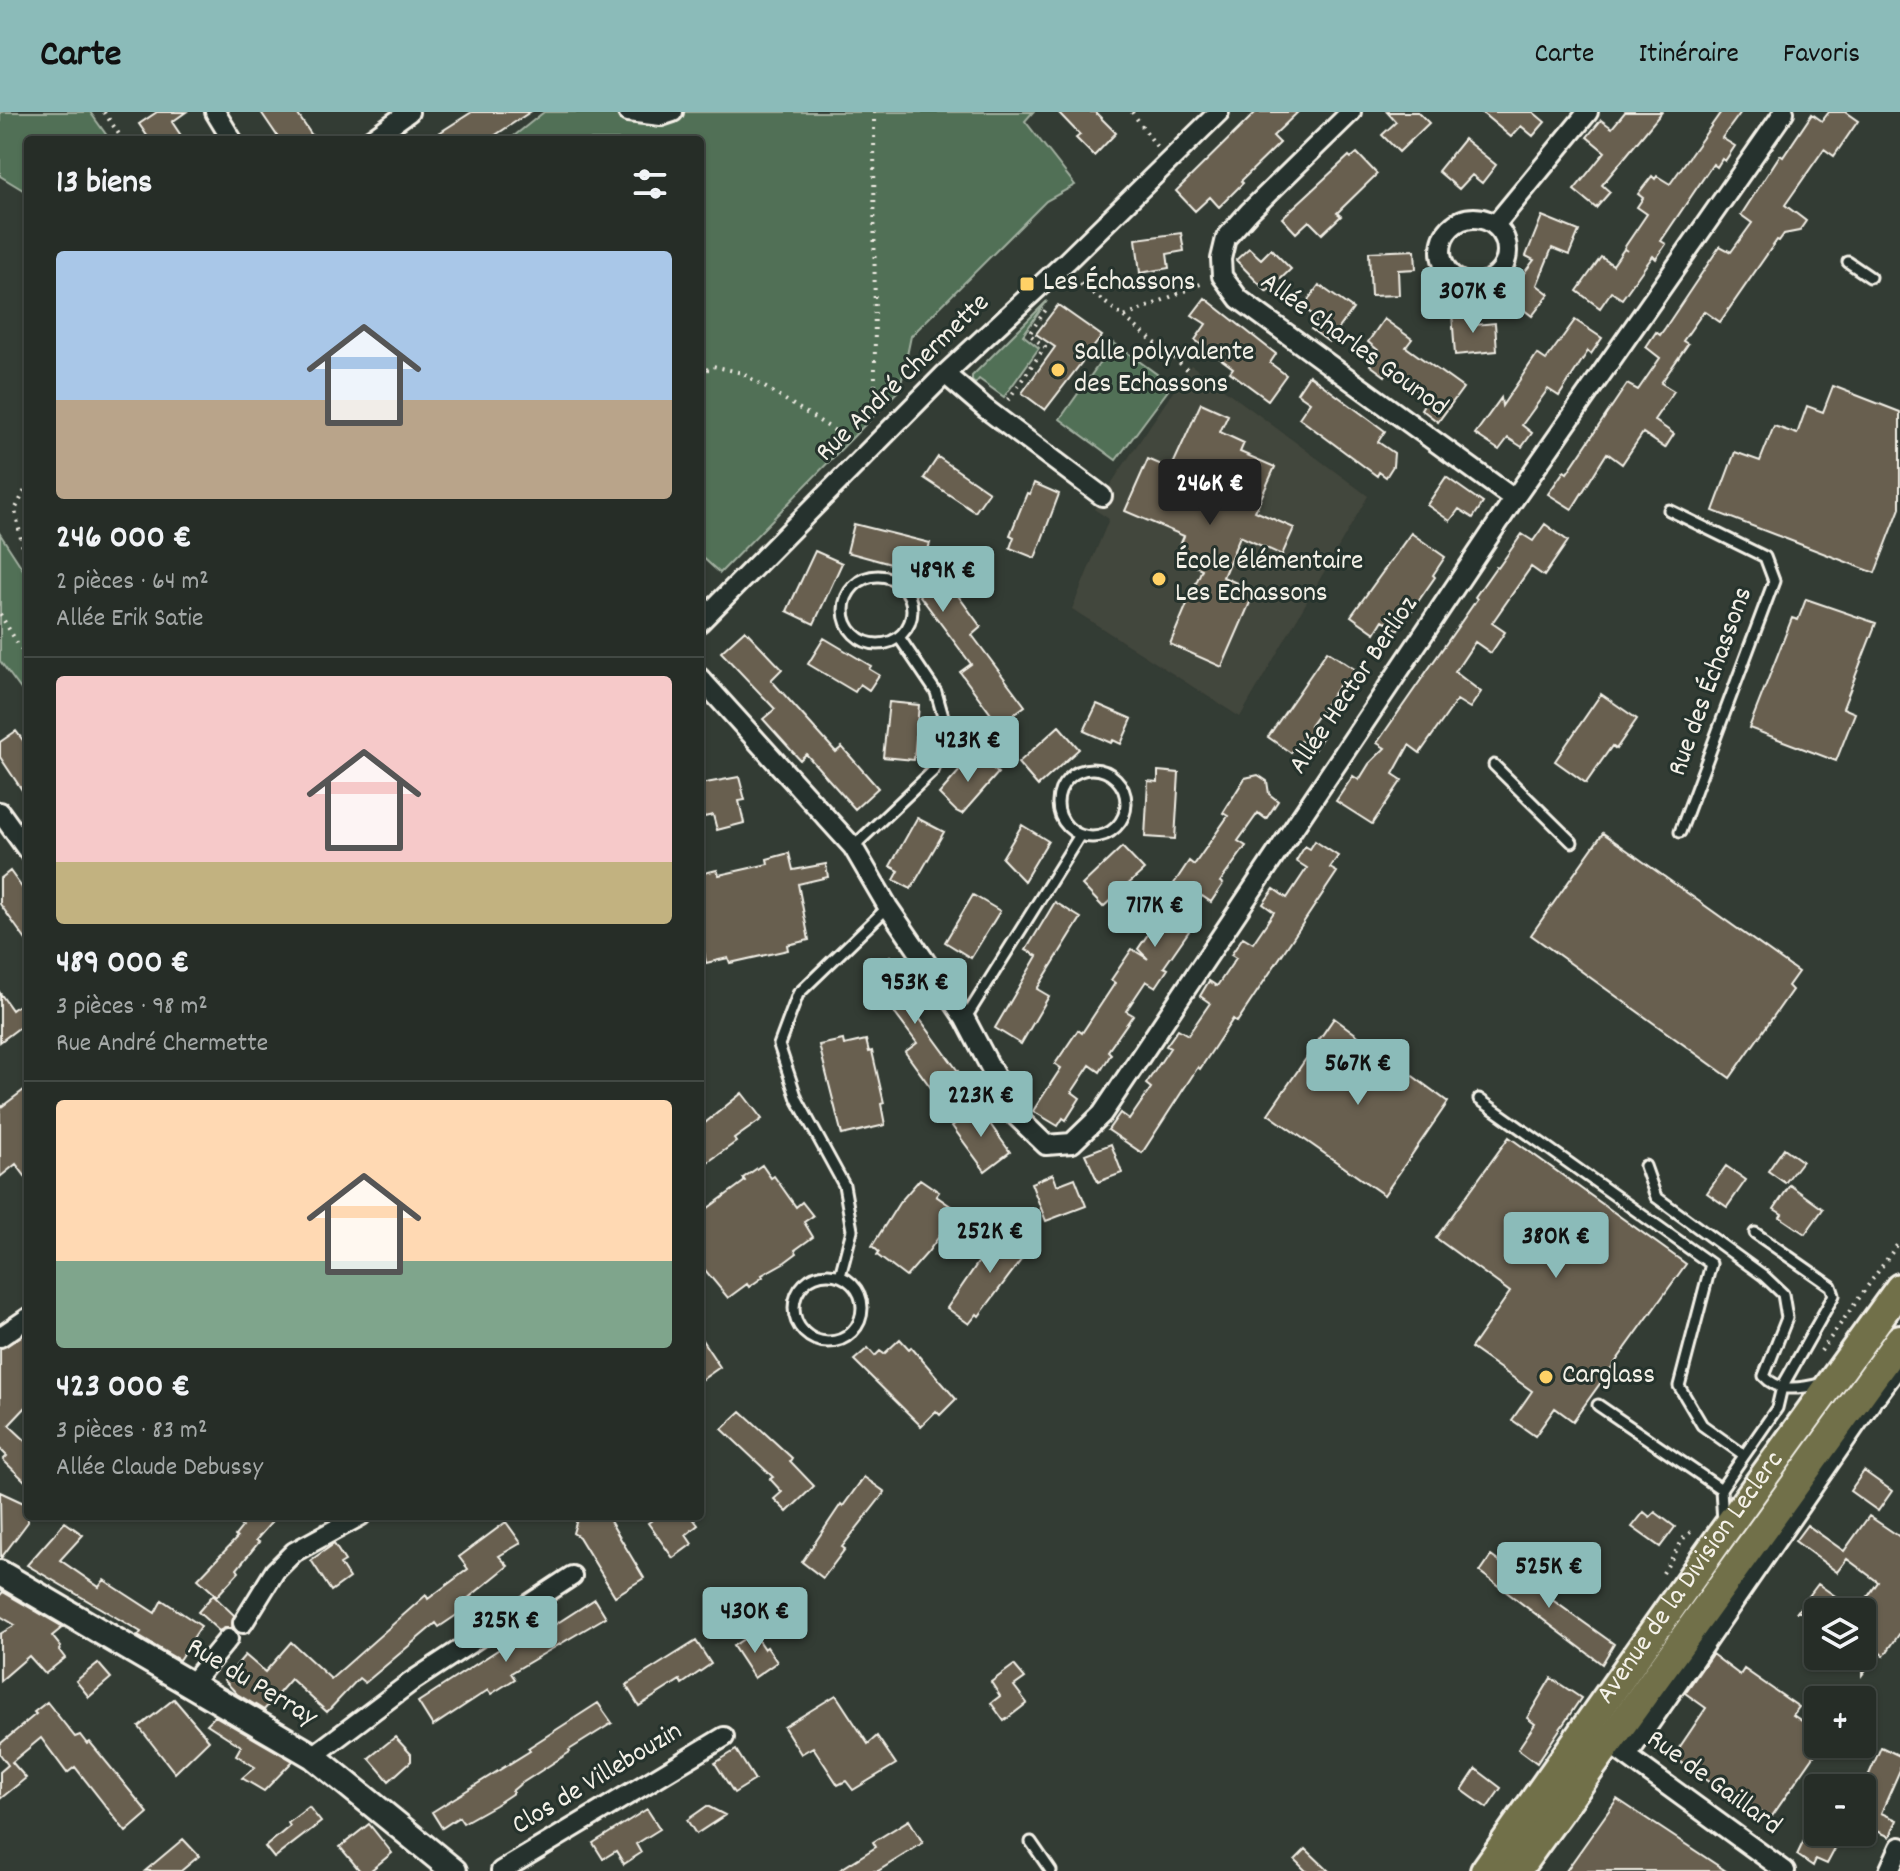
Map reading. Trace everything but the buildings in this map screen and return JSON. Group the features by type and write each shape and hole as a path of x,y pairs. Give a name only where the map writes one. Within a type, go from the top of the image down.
{"main road":[{"name":"Avenue de la Division Leclerc","path":"1485,1871 1900,1288"},
{"name":"Avenue de la Division Leclerc","path":"1516,1871 1617,1749 1897,1352"}],"street":[{"path":"215,112 230,136"},
{"path":"376,136 409,112"},
{"path":"628,112 661,116 673,112"},
{"name":"Rue André Chermette","path":"704,618 945,374 1067,261 1219,112"},
{"name":"Allée Charles Gounod","path":"1351,112 1226,238 1221,259 1222,276 1239,299 1514,499"},
{"path":"1495,225 1588,112"},
{"name":"Allée Hector Berlioz","path":"704,682 853,847 888,907 965,1019 1016,1116 1046,1145 1072,1143 1102,1114 1514,499 1784,112"},
{"path":"945,374 986,409 1102,496"},
{"path":"0,812 24,845"},
{"path":"0,1337 24,1321"},
{"path":"1617,1749 1870,1404 1897,1352"},
{"path":"243,1623 275,1571 294,1552 353,1520"},
{"name":"Rue du Perray","path":"0,1573 313,1756 454,1871"},
{"path":"313,1756 411,1682 572,1576"},
{"path":"191,1684 228,1639"},
{"name":"Clos de Villebouzin","path":"501,1871 724,1737"},
{"name":"Rue de Gaillard","path":"1617,1749 1785,1871"},
{"path":"1889,1871 1900,1847"}],"lane":[{"path":"1848,262 1870,277"},
{"name":"Rue des Échassons","path":"1669,510 1765,557 1774,581 1680,832"},
{"path":"875,577 887,578 900,585 909,596 912,608 910,622 899,637 880,645 855,636 844,617 844,605 852,588 864,579 875,577"},
{"path":"853,847 933,771 948,734 936,692 899,637"},
{"path":"1494,765 1572,842"},
{"path":"1101,770 1115,778 1123,789 1126,801 1124,816 1118,826 1106,835 1080,835 1070,829 1061,817 1060,791 1066,781 1078,772 1101,770"},
{"path":"965,1019 1080,835"},
{"path":"840,1276 852,1230 844,1185 797,1099 779,1045 798,994 888,907"},
{"path":"1479,1099 1711,1264 1679,1386 1702,1425 1744,1455"},
{"path":"1645,1166 1656,1197 1764,1276 1783,1294 1787,1318 1764,1376 1772,1385 1799,1389 1834,1381"},
{"path":"1723,1533 1721,1489 1777,1408 1782,1387 1834,1295 1831,1286 1755,1233"},
{"path":"825,1274 840,1276 850,1282 859,1294 862,1309 860,1321 854,1331 842,1340 816,1340 805,1334 796,1322 793,1311 796,1296 801,1287 814,1277 825,1274"},
{"path":"1598,1405 1721,1489"},
{"path":"1031,1842 1051,1871"}],"path":[{"path":"104,112 120,136"},
{"path":"874,112 875,391"},
{"path":"1132,112 1167,162"},
{"path":"1077,272 1072,278 1188,370"},
{"path":"1124,317 1222,276"},
{"path":"1008,400 1045,347 1029,334 1052,300"},
{"path":"704,372 713,366 742,373 837,432 857,463"},
{"path":"24,492 15,510 24,553"},
{"path":"0,614 24,654"},
{"path":"1818,1355 1900,1241"}],"shaded area":[{"path":"1191,365 1368,496 1240,717 1072,609 1109,519 1094,509"}],"green space":[{"path":"0,112 90,112 107,136 24,136 24,191 0,176"},
{"path":"544,112 1033,112 1025,121 1075,185 1046,201 911,336 900,389 720,573 704,559 704,136 514,136"},
{"path":"1047,301 1023,335 1039,348 1004,397 979,379 975,384 972,376"},
{"path":"1114,343 1172,385 1116,460 1060,419"},
{"path":"0,534 24,571 24,694 0,661"}],"place":[{"name":"Les Échassons","path":"1027,284"},
{"name":"Salle polyvalente des Echassons","path":"1058,370"},
{"name":"École élémentaire Les Echassons","path":"1159,579"},
{"name":"Carglass","path":"1546,1377"}]}
